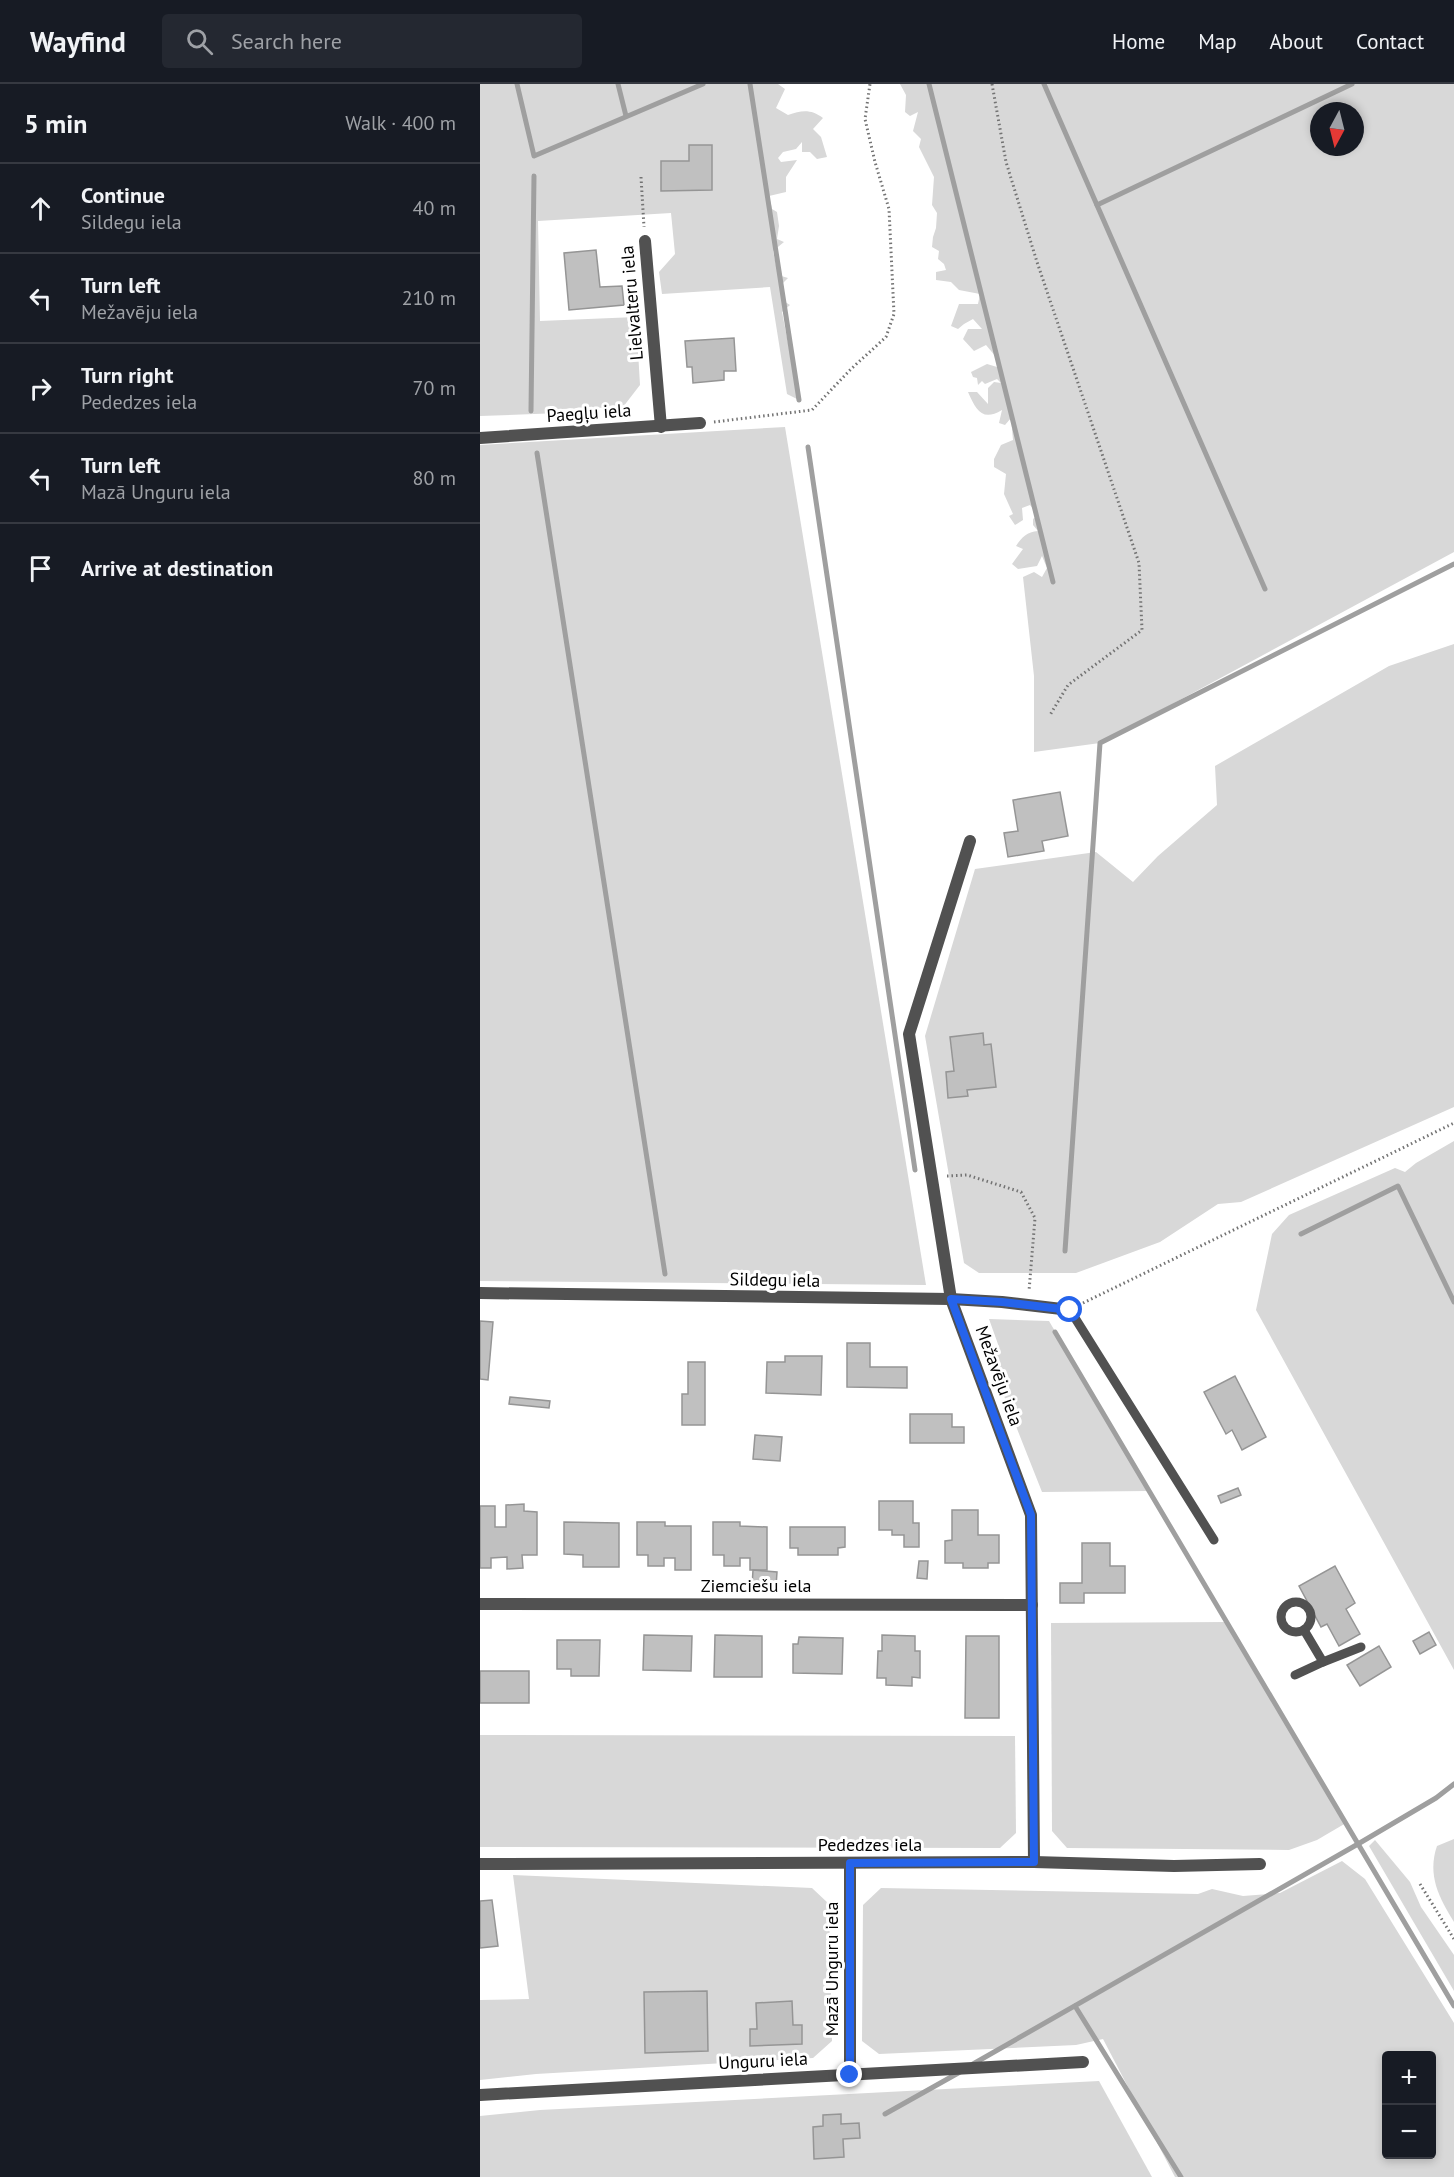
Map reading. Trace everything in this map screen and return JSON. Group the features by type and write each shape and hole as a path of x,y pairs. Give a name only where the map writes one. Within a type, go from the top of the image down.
{"street":[{"name":"Lielvalteru iela","path":"645,241 661,427"},
{"name":"Paegļu iela","path":"480,438 700,423"},
{"name":"Mežavēju iela","path":"970,841 909,1034 951,1299 1031,1515 1034,1862"},
{"name":"Sildegu iela","path":"480,1293 951,1299 1070,1310"},
{"name":"Ziemciešu iela","path":"480,1604 1032,1605"},
{"name":"Pededzes iela","path":"480,1864 1034,1862 1174,1866 1260,1864"},
{"name":"Mazā Unguru iela","path":"850,1863 850,2075"},
{"name":"Unguru iela","path":"480,2095 1083,2062"}],"lane":[{"path":"1070,1310 1214,1540"},
{"path":"1304,1630 1323,1662"},
{"path":"1295,1675 1361,1647"}],"path":[{"path":"700,423 812,410 886,337 894,314 889,209 865,119 870,84"},
{"path":"992,84 1009,173 1139,563 1142,630 1068,685 1050,715"},
{"name":"Lielvalteru iela","path":"641,177 645,241"},
{"path":"1070,1310 1454,1123"},
{"path":"932,1176 967,1175 1021,1192 1035,1218 1027,1305"},
{"path":"1420,1884 1454,1939"}],"shaded area":[{"path":"480,84 778,84 785,89 776,108 788,115 806,111 823,118 813,129 821,137 827,157 817,159 810,152 802,152 802,142 796,149 783,152 778,158 781,162 797,160 786,177 786,192 769,196 772,209 777,212 779,226 777,239 784,242 773,251 778,275 788,278 780,286 782,300 790,305 782,312 799,400 787,394 770,287 662,294 659,272 675,254 671,213 538,221 540,321 636,317 640,385 623,407 561,409 560,413 480,416"},
{"path":"900,84 1454,84 1454,552 1100,743 1034,752 1034,676 1023,577 1034,572 1042,577 1047,568 1042,556 1037,566 1018,569 1012,564 1023,549 1016,546 1020,540 1038,531 1033,525 1033,519 1038,515 1030,505 1022,508 1023,520 1015,525 1009,516 1013,514 1004,494 1006,474 994,467 994,459 1001,445 1013,440 1011,418 1005,425 999,423 1002,410 989,415 980,412 968,392 977,392 988,404 988,388 994,382 1001,383 997,379 985,384 982,381 978,385 977,378 973,377 971,372 987,364 997,367 996,357 986,345 974,351 963,339 968,329 982,329 973,319 958,329 951,326 959,304 978,304 980,294 959,290 951,282 936,280 936,272 946,270 944,264 938,259 939,251 932,247 937,213 932,205 934,177 919,147 921,139 913,131 918,112 910,116 905,112 906,95"},
{"path":"785,427 926,1285 480,1281 480,445"},
{"path":"1454,644 1454,1107 1241,1202 1218,1204 1160,1242 1076,1273 979,1273 964,1263 925,1036 975,869 1096,852 1133,882 1158,856 1217,805 1215,766 1389,666"},
{"path":"1454,1141 1454,1670 1256,1310 1272,1234 1289,1215 1395,1168 1405,1172"},
{"path":"989,1319 1049,1321 1149,1491 1042,1492 987,1353 999,1347"},
{"path":"1227,1622 1346,1823 1317,1840 1289,1850 1067,1848 1052,1831 1051,1623"},
{"path":"480,1735 1015,1736 1016,1833 1000,1848 480,1847"},
{"path":"1454,1839 1454,1922 1439,1895 1433,1867 1437,1846"},
{"path":"1375,1840 1410,1882 1421,1907 1454,1955 1454,1991 1369,1846"},
{"path":"1342,1861 1365,1879 1454,2023 1454,2177 1175,2177 1103,2039 1076,2045 879,2054 862,2041 863,1905 881,1888 1198,1894 1212,1889 1243,1896 1280,1893"},
{"path":"513,1875 812,1888 829,1904 832,2041 813,2058 536,2074 480,2080 480,2000 529,1999"},
{"path":"1099,2081 1152,2177 480,2177 480,2116 540,2110"}],"building":[{"path":"689,145 712,145 712,190 661,191 661,161 689,161"},
{"path":"596,250 600,287 622,286 624,305 569,310 564,253"},
{"path":"734,338 736,371 724,371 724,380 693,383 692,367 687,367 685,341"},
{"path":"1060,792 1068,836 1042,841 1044,851 1008,857 1004,833 1018,831 1013,800"},
{"path":"983,1033 984,1045 991,1044 996,1087 967,1090 968,1096 948,1098 946,1072 954,1071 950,1037"},
{"path":"480,1321 493,1322 488,1380 480,1379"},
{"path":"847,1343 870,1343 870,1367 907,1367 907,1388 847,1387"},
{"path":"785,1356 822,1356 821,1395 766,1393 767,1362 785,1362"},
{"path":"688,1362 705,1362 705,1425 682,1425 682,1394 688,1394"},
{"path":"1235,1376 1266,1437 1242,1450 1232,1430 1226,1434 1204,1392"},
{"path":"510,1397 550,1401 549,1408 509,1404"},
{"path":"910,1414 952,1414 952,1427 964,1427 964,1443 910,1443"},
{"path":"755,1435 782,1437 780,1461 753,1459"},
{"path":"1238,1488 1241,1495 1221,1503 1218,1496"},
{"path":"879,1501 913,1501 913,1523 919,1523 919,1547 904,1547 904,1535 892,1535 892,1530 879,1530"},
{"path":"524,1504 524,1511 537,1512 537,1555 522,1555 523,1568 507,1569 507,1557 491,1558 491,1568 480,1568 480,1506 495,1506 495,1527 506,1527 506,1505"},
{"path":"952,1510 978,1510 978,1535 999,1535 999,1563 988,1563 988,1568 963,1568 963,1563 945,1563 945,1541 952,1540"},
{"path":"564,1522 619,1523 619,1567 583,1567 583,1555 564,1554"},
{"path":"637,1522 665,1522 665,1526 691,1526 691,1570 675,1570 675,1558 664,1558 664,1566 648,1566 648,1555 637,1555"},
{"path":"713,1522 740,1522 740,1526 767,1527 767,1570 750,1570 750,1558 740,1558 740,1566 724,1566 724,1555 713,1555"},
{"path":"790,1527 845,1527 845,1547 838,1548 838,1555 798,1555 798,1548 790,1548"},
{"path":"1082,1543 1110,1543 1110,1566 1125,1566 1125,1593 1084,1593 1084,1603 1060,1603 1060,1583 1082,1583"},
{"path":"919,1561 928,1561 927,1579 917,1578"},
{"path":"1335,1566 1355,1603 1346,1609 1360,1634 1339,1646 1327,1624 1321,1627 1299,1586"},
{"path":"753,1570 777,1572 776,1587 752,1586"},
{"path":"1429,1632 1436,1645 1420,1654 1413,1641"},
{"path":"644,1635 692,1636 691,1671 643,1670"},
{"path":"715,1635 762,1636 762,1677 714,1677"},
{"path":"882,1635 915,1636 915,1651 920,1651 920,1678 912,1677 912,1686 886,1685 886,1678 877,1678 878,1651 882,1651"},
{"path":"966,1636 999,1636 999,1718 965,1718"},
{"path":"799,1637 843,1638 842,1674 793,1673 793,1644 798,1644"},
{"path":"557,1640 600,1640 599,1676 571,1676 571,1669 557,1669"},
{"path":"1379,1646 1391,1667 1360,1686 1347,1665"},
{"path":"480,1671 529,1671 529,1703 480,1703"},
{"path":"492,1900 498,1946 480,1948 480,1901"},
{"path":"707,1991 708,2051 645,2053 644,1992"},
{"path":"792,2001 793,2025 802,2025 802,2044 750,2046 750,2029 757,2029 756,2003"},
{"path":"841,2114 841,2124 859,2123 860,2138 843,2139 844,2157 814,2159 813,2127 823,2126 823,2115"}],"waterway":[{"path":"517,84 534,156 703,84"},
{"path":"618,84 626,116"},
{"path":"750,84 799,400"},
{"path":"929,84 1053,582"},
{"path":"1044,84 1265,589"},
{"path":"1097,205 1352,84"},
{"path":"531,411 534,176"},
{"path":"808,447 915,1170"},
{"path":"537,453 665,1274"},
{"path":"1065,1251 1100,743 1454,564"},
{"path":"1301,1234 1398,1186 1454,1302"},
{"path":"1055,1332 1454,2006"},
{"path":"973,2064 1358,1844 1436,1798 1454,1784"},
{"path":"1075,2006 1181,2177"},
{"path":"885,2114 960,2072"}],"route":[{"path":"850,2075 850,1863 1034,1862 1031,1515 951,1299 1070,1310"}]}
